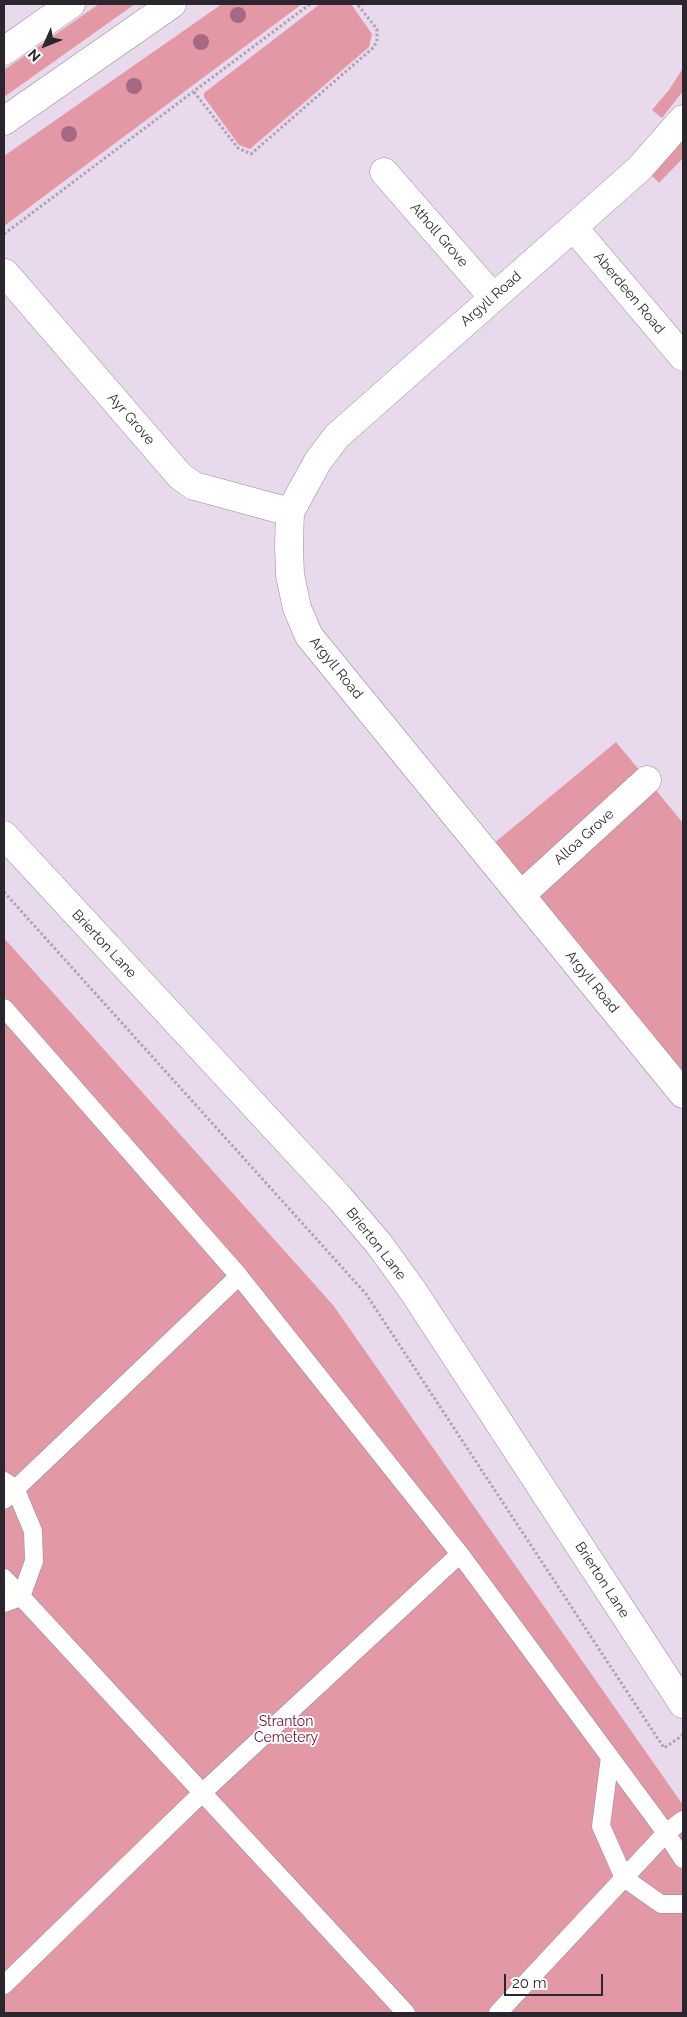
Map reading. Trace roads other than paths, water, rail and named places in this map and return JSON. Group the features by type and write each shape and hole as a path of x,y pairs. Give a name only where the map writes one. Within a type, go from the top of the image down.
{"main road":[{"path":"4,51 71,4"},
{"path":"4,121 172,4"},
{"name":"Argyll Road","path":"683,118 639,169 337,436 318,461 290,512 290,575 297,608 309,636 683,1094"},
{"name":"Atholl Grove","path":"384,172 493,297"},
{"name":"Aberdeen Road","path":"574,228 683,357"},
{"name":"Ayr Grove","path":"5,273 180,476 202,488 290,512"},
{"name":"Alloa Grove","path":"521,894 647,780"},
{"name":"Brierton Lane","path":"4,835 332,1190 379,1244 413,1291 683,1704"}],"lane":[{"path":"5,1013 239,1276 460,1554 666,1833 683,1859"},
{"path":"21,1597 34,1561 33,1531 8,1490 239,1276"},
{"path":"4,1985 202,1793 460,1554"},
{"path":"4,1578 406,2013"},
{"path":"4,1603 21,1597"},
{"path":"610,1757 601,1826 624,1878 661,1904 683,1904"},
{"path":"498,2013 666,1833 683,1820"}],"park label":[{"name":"Stranton Cemetery","path":"286,1730"}]}
